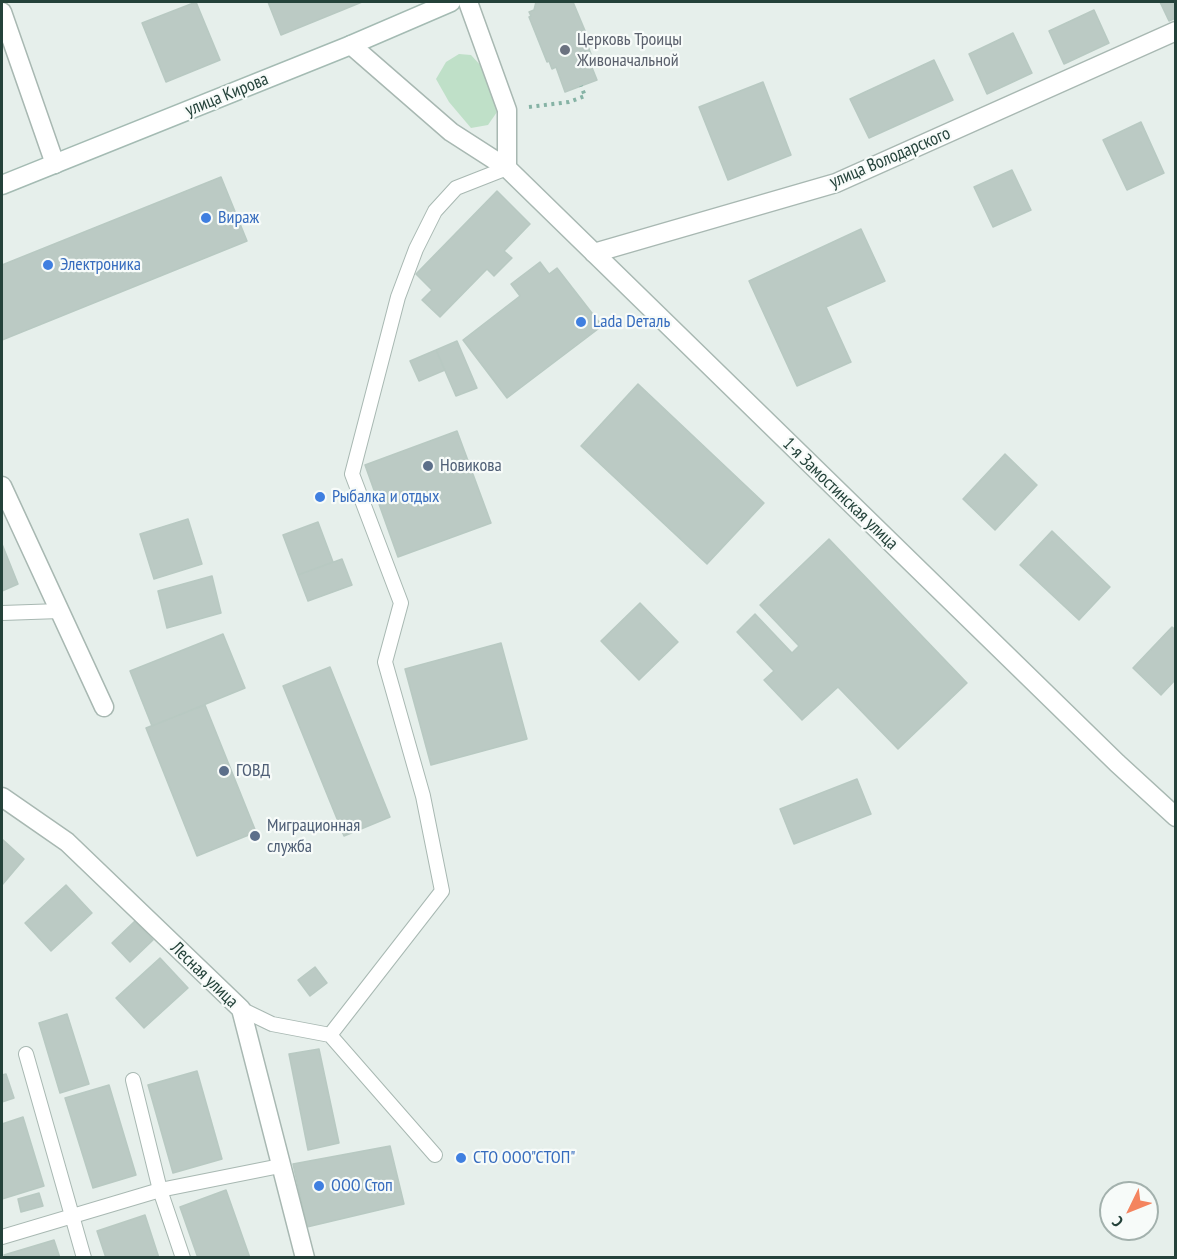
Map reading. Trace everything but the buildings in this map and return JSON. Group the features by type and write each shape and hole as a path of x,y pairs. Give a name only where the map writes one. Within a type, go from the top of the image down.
{"street":[{"name":"улица Кирова","path":"2,185 351,45 451,2"},
{"path":"468,2 507,110 507,168"},
{"path":"2,12 55,164"},
{"name":"улица Володарского","path":"594,253 836,183 1176,31"},
{"name":"1-я Замостинская улица","path":"351,45 451,132 507,168 1109,755 1176,817"},
{"path":"2,486 104,707"},
{"name":"Лесная улица","path":"2,797 67,842 241,1009 305,1257"}],"lane":[{"path":"330,1035 442,891 423,796 385,662 401,603 352,474 398,297 416,249 435,211 456,188 507,168"},
{"path":"2,613 60,611"},
{"path":"241,1009 272,1024 330,1035 435,1155"},
{"path":"26,1054 70,1217 84,1257"},
{"path":"134,1080 160,1190 183,1257"},
{"path":"2,1237 160,1190 280,1166"}],"path":[{"path":"507,110 569,102 585,96 581,86"}],"green space":[{"path":"459,54 471,55 484,69 497,112 488,125 471,128 449,102 436,79 446,62"}],"place":[{"name":"Церковь Троицы Живоначальной","path":"565,50"},
{"name":"Вираж","path":"206,218"},
{"name":"Электроника","path":"48,265"},
{"name":"Lada Dеталь","path":"581,322"},
{"name":"Новикова","path":"428,466"},
{"name":"Рыбалка и отдых","path":"320,497"},
{"name":"ГОВД","path":"224,771"},
{"name":"Миграционная служба","path":"255,836"},
{"name":"СТО ООО\"СТОП\"","path":"461,1158"},
{"name":"ООО Стоп","path":"319,1186"}]}
